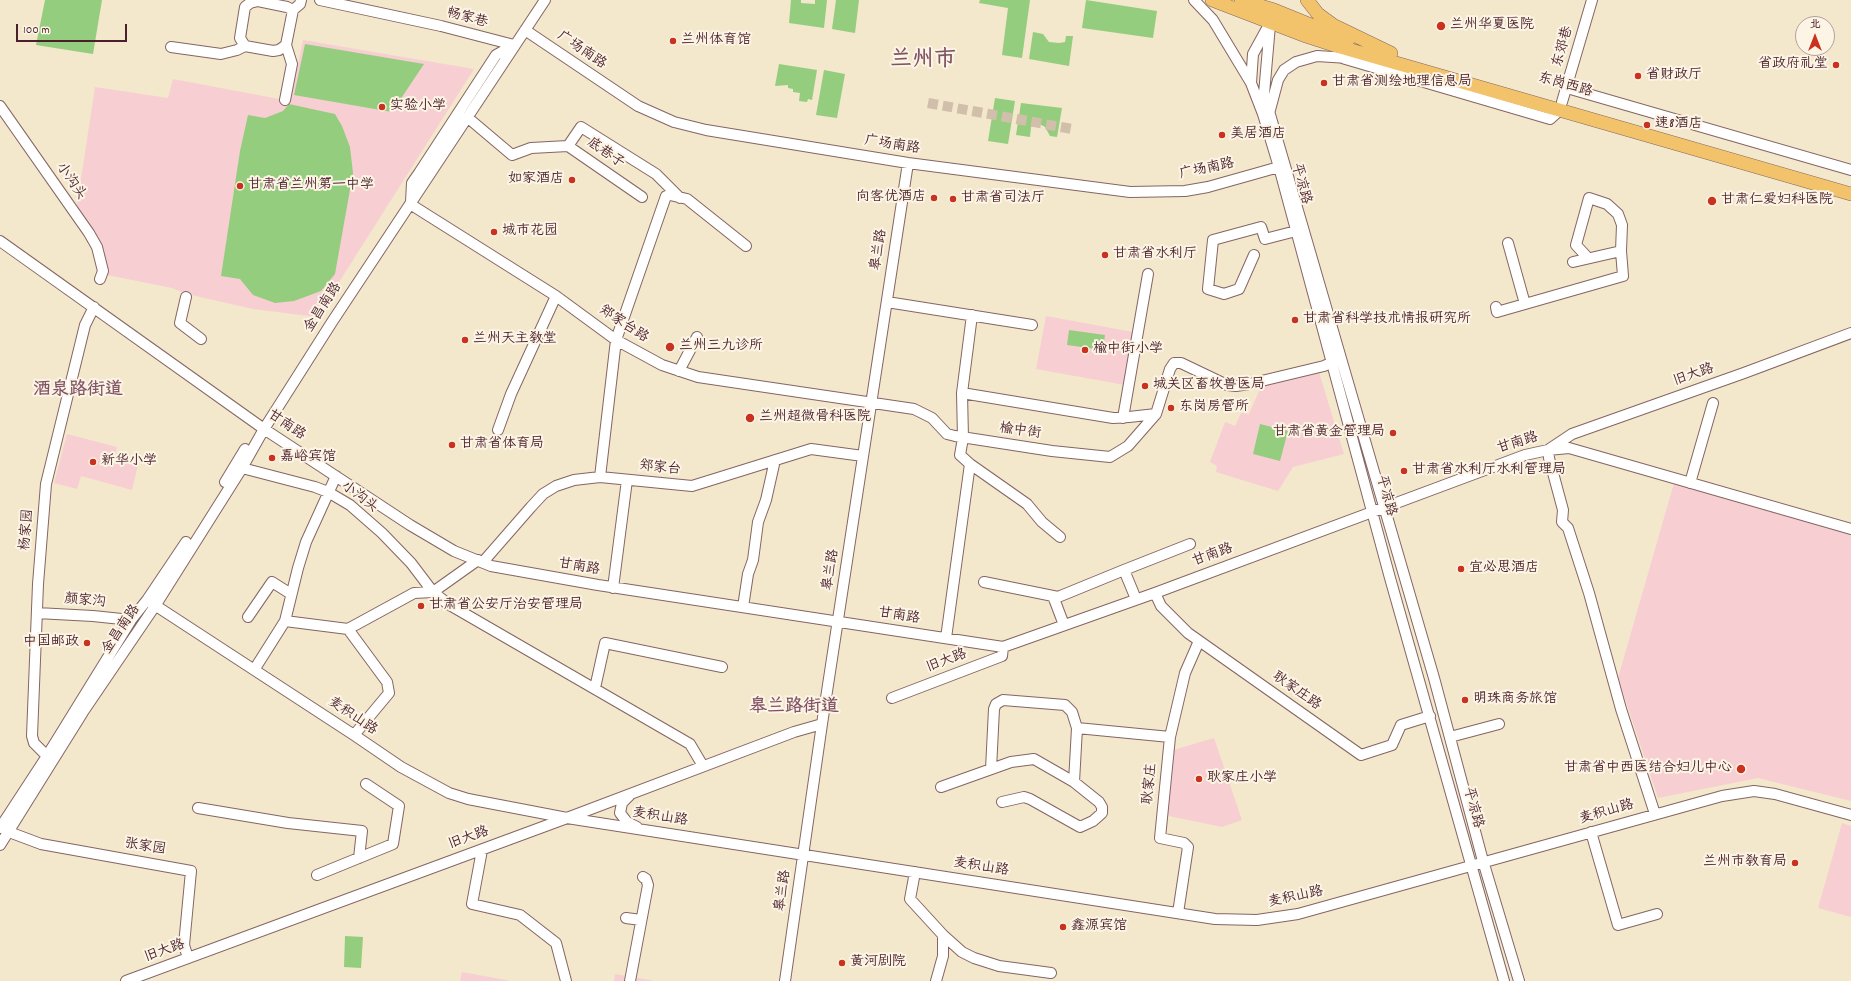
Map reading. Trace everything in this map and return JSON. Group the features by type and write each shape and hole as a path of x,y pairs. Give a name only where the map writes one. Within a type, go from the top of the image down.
{"main road":[{"path":"1212,0 1274,11"},
{"path":"1241,0 1274,11"},
{"path":"1307,0 1318,14 1333,26 1390,57"},
{"name":"东岗西路","path":"1274,11 1390,57 1561,106 1851,185"},
{"name":"东岗西路","path":"1561,106 1851,194"}],"street":[{"path":"285,100 292,64 286,45 293,10 300,4 301,0"},
{"name":"畅家巷","path":"320,0 441,26 514,45"},
{"name":"金昌南路","path":"0,845 4,830 47,756 131,620 151,603 242,468 264,429 334,318 545,0"},
{"path":"1194,0 1213,20 1251,83"},
{"name":"东郊巷","path":"1561,106 1592,0"},
{"path":"245,46 240,38 245,7 250,3 258,1 287,7 293,10"},
{"name":"平凉路","path":"1274,11 1253,54 1251,83 1279,167 1296,231 1384,508 1450,738 1483,861 1519,981"},
{"name":"平凉路","path":"1274,11 1264,94 1337,360 1390,578 1504,981"},
{"name":"广场南路","path":"525,30 638,106 674,122 706,130 908,164 1130,192 1161,193 1185,191 1208,187 1279,167"},
{"path":"171,47 221,54 237,50 245,46 279,50 286,45"},
{"name":"金昌南路","path":"410,204 412,184 496,55 514,45"},
{"path":"1270,112 1278,80 1290,66 1307,58 1327,56 1342,58 1390,57"},
{"name":"东岗西路","path":"1342,58 1550,119 1561,106"},
{"path":"1566,88 1851,170"},
{"name":"小沟头","path":"0,106 89,233 97,247 103,271 100,279"},
{"name":"底巷子","path":"467,117 512,155 530,148 568,146 642,197"},
{"path":"568,146 580,127 656,174 680,198"},
{"name":"皋兰路","path":"785,981 822,724 908,164"},
{"path":"600,477 616,340 666,196 687,199 746,246"},
{"path":"1496,307 1497,312 1623,276 1621,251 1622,225 1618,214 1607,204 1589,198 1576,245 1588,258"},
{"name":"郑家台路","path":"410,204 556,296 616,340 662,365 698,377 872,401"},
{"path":"1254,255 1239,290 1224,294 1208,289 1213,240 1261,226 1265,240 1296,231"},
{"name":"甘南路","path":"0,241 264,429 410,525 454,551 491,566 613,588 1003,647 1136,600 1525,455 1548,450 1569,448 1851,528"},
{"path":"1508,243 1524,304"},
{"path":"1573,262 1621,251"},
{"path":"1122,418 1148,274"},
{"path":"498,430 514,387 556,296"},
{"path":"186,297 180,323 201,339"},
{"path":"887,302 1032,325"},
{"name":"杨家园","path":"47,756 34,743 32,736 37,613 46,484 85,325 94,307"},
{"path":"972,315 962,393 963,438 960,455 970,464 1027,504 1042,522 1060,537"},
{"name":"旧大路","path":"1548,450 1572,434 1851,333"},
{"path":"679,371 698,337"},
{"name":"榆中街","path":"872,401 914,409 932,418 947,434 963,438 1110,457 1128,446 1156,414 1170,369 1174,363 1181,363 1227,385 1236,386 1337,360"},
{"name":"榆中街","path":"962,393 1113,418 1156,414"},
{"path":"1690,483 1713,403"},
{"name":"金昌南路","path":"4,830 83,712 246,448 264,429"},
{"name":"郑家台","path":"433,592 480,561 543,494 556,486 574,480 600,477 692,486 811,449 863,456"},
{"path":"1548,450 1563,510 1562,522 1568,528 1589,593 1621,709 1655,814"},
{"path":"743,607 748,574 753,560 758,522 766,500 775,460"},
{"path":"946,638 970,464"},
{"name":"小沟头","path":"242,468 328,492 350,506 382,533 411,563 433,592 448,604 690,744 703,766"},
{"path":"254,670 285,622 291,594 306,542 336,476"},
{"path":"613,588 627,480"},
{"path":"984,582 1058,597 1190,544"},
{"path":"1124,570 1136,600"},
{"path":"248,617 272,582 291,594"},
{"path":"285,622 348,629 414,593 433,592"},
{"name":"耿家庄路","path":"1155,593 1161,606 1188,633 1361,754 1392,746 1401,725 1430,716"},
{"path":"1053,596 1064,625"},
{"name":"麦积山路","path":"151,603 354,734 400,767 449,793 502,806 567,818 1215,919 1257,920 1298,914 1483,861 1722,796 1754,791 1775,794 1851,815"},
{"name":"颜家沟","path":"37,613 131,620"},
{"path":"348,629 387,682 389,693 354,734"},
{"name":"耿家庄","path":"1178,913 1188,847 1184,843 1160,838 1170,737 1185,673 1199,641"},
{"path":"595,688 605,643 722,668"},
{"name":"旧大路","path":"892,698 1002,656 1003,647"},
{"path":"990,769 994,709 996,704 1003,700 1065,705 1072,712 1077,728 1074,782"},
{"name":"旧大路","path":"126,981 482,850 794,732 822,724"},
{"path":"1450,738 1499,724"},
{"path":"1077,728 1170,737"},
{"path":"941,787 1011,762 1034,759 1074,782 1099,802 1102,807 1102,812 1093,821 1080,827 1024,797 1002,802"},
{"path":"317,875 393,844 399,806 366,784"},
{"path":"641,790 624,799 620,814 627,822 652,831"},
{"path":"502,806 523,813 530,820 528,829 516,837"},
{"path":"198,808 288,822 362,831 359,858"},
{"name":"张家园","path":"4,830 41,844 191,871 184,945 188,958"},
{"path":"1591,832 1618,925 1657,914"},
{"path":"482,850 472,904 520,915 556,943 566,981"},
{"path":"915,872 910,899 943,935 962,952 974,958 999,966 1051,973"},
{"path":"630,981 641,920 644,914 648,885 646,879 643,877"},
{"path":"626,918 641,920"},
{"path":"936,981 943,956 943,935"}],"shaded area":[{"name":"甘肃省兰州第一中学","path":"303,40 474,69 317,317 253,309 187,294 172,288 107,275 98,241 77,205 95,87 168,98 173,79 290,101"},
{"name":"榆中街小学","path":"1046,316 1133,332 1125,385 1036,369"},
{"path":"1318,369 1344,454 1293,467 1278,491 1216,472 1217,466 1210,462 1225,422 1235,426 1241,413 1249,414 1260,389 1256,384"},
{"name":"新华小学","path":"67,434 117,447 114,459 138,465 132,490 81,476 77,489 54,483"},
{"path":"1674,483 1851,534 1851,801 1758,778 1658,798 1618,678"},
{"name":"耿家庄小学","path":"1214,738 1242,820 1222,827 1169,816 1167,808 1173,750"},
{"path":"1842,823 1851,826 1851,917 1818,908"},
{"path":"462,972 511,981 460,981"},
{"path":"615,974 655,981 614,981"}],"green space":[{"path":"45,0 102,0 93,54 36,45"},
{"path":"791,0 801,0 801,3 815,4 815,0 827,0 824,28 789,23"},
{"path":"836,0 859,0 855,33 832,29"},
{"path":"980,0 1030,0 1022,58 1002,55 1008,8 979,3"},
{"path":"1086,0 1157,11 1153,38 1082,28"},
{"path":"1033,32 1043,34 1049,42 1059,43 1065,42 1066,36 1073,36 1069,66 1029,59"},
{"path":"305,44 424,64 392,112 294,95"},
{"path":"779,64 817,70 812,100 808,99 807,102 799,101 800,93 793,92 793,89 788,88 788,85 775,86"},
{"path":"824,70 845,74 837,118 816,115"},
{"path":"995,98 1015,101 1008,144 988,141"},
{"path":"1021,103 1062,108 1057,137 1050,136 1045,127 1038,123 1031,127 1030,137 1016,135"},
{"path":"289,104 335,114 342,126 350,147 353,173 335,274 321,291 294,301 275,303 253,295 240,279 221,276 240,151 248,115 265,118 283,111"},
{"path":"1069,330 1105,335 1103,350 1067,345"},
{"path":"1260,424 1288,431 1280,461 1253,454"},
{"path":"345,936 363,937 361,968 344,967"}],"tunnel":[{"path":"928,103 1072,129"}],"place":[{"name":"兰州华夏医院","path":"1441,26"},
{"name":"兰州体育馆","path":"673,41"},
{"name":"省政府礼堂","path":"1836,65"},
{"name":"省财政厅","path":"1638,76"},
{"name":"甘肃省测绘地理信息局","path":"1324,83"},
{"name":"实验小学","path":"382,107"},
{"name":"速8酒店","path":"1647,125"},
{"name":"美居酒店","path":"1222,135"},
{"name":"如家酒店","path":"572,180"},
{"name":"甘肃省兰州第一中学","path":"240,186"},
{"name":"向客优酒店","path":"934,198"},
{"name":"甘肃省司法厅","path":"953,199"},
{"name":"甘肃仁爱妇科医院","path":"1712,201"},
{"name":"城市花园","path":"494,232"},
{"name":"甘肃省水利厅","path":"1105,255"},
{"name":"甘肃省科学技术情报研究所","path":"1295,320"},
{"name":"兰州天主教堂","path":"465,340"},
{"name":"兰州三九诊所","path":"670,347"},
{"name":"榆中街小学","path":"1085,350"},
{"name":"城关区畜牧兽医局","path":"1145,386"},
{"name":"东岗房管所","path":"1171,408"},
{"name":"兰州超微骨科医院","path":"750,418"},
{"name":"甘肃省黄金管理局","path":"1393,433"},
{"name":"甘肃省体育局","path":"452,445"},
{"name":"嘉峪宾馆","path":"272,458"},
{"name":"新华小学","path":"93,462"},
{"name":"甘肃省水利厅水利管理局","path":"1404,471"},
{"name":"宜必思酒店","path":"1461,569"},
{"name":"甘肃省公安厅治安管理局","path":"421,606"},
{"name":"中国邮政","path":"87,643"},
{"name":"明珠商务旅馆","path":"1465,700"},
{"name":"甘肃省中西医结合妇儿中心","path":"1741,769"},
{"name":"耿家庄小学","path":"1199,779"},
{"name":"兰州市教育局","path":"1795,863"},
{"name":"鑫源宾馆","path":"1063,927"},
{"name":"黄河剧院","path":"842,963"}],"district":[{"name":"兰州市","path":"923,62"},
{"name":"酒泉路街道","path":"78,392"},
{"name":"皋兰路街道","path":"794,709"}]}
